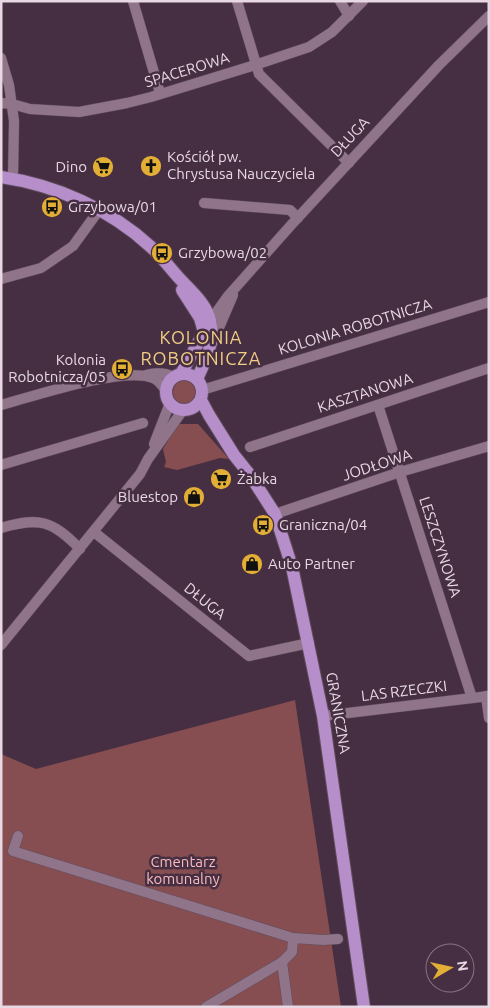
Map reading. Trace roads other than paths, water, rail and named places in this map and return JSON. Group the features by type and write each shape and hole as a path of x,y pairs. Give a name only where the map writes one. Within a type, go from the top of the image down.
{"main road":[{"path":"7,177 67,194 100,210 123,225 159,255 200,301 210,319 212,345"},
{"path":"159,255 200,318 204,332"},
{"name":"DŁUGA","path":"168,397 169,384 178,376 204,332"},
{"name":"DŁUGA","path":"195,397 212,345"},
{"path":"168,397 195,397 190,375 178,376"},
{"name":"GRANICZNA","path":"195,397 274,514 292,567 323,716 364,1007"}],"street":[{"path":"133,1 160,93"},
{"path":"237,1 255,65 262,78 349,163"},
{"path":"340,1 349,16"},
{"name":"SPACEROWA","path":"6,103 30,109 88,111 127,103 309,47 332,32 363,1"},
{"name":"DŁUGA","path":"204,332 210,319 238,284 438,65 489,16"},
{"path":"1,58 9,85 6,103 14,121 7,177"},
{"path":"204,204 290,210 298,218"},
{"path":"1,279 41,268 74,246 100,210"},
{"name":"DŁUGA","path":"212,345 238,284"},
{"path":"200,301 212,303 224,300"},
{"name":"KOLONIA ROBOTNICZA","path":"195,397 489,302"},
{"name":"KASZTANOWA","path":"250,446 489,368"},
{"path":"143,376 154,373 178,376"},
{"path":"1,405 85,382 122,376 153,378 159,382 168,397"},
{"name":"DŁUGA","path":"148,459 168,397"},
{"name":"DŁUGA","path":"1,645 140,474 148,459 195,397"},
{"name":"LESZCZYNOWA","path":"378,405 472,698"},
{"path":"1,465 142,423"},
{"name":"JODŁOWA","path":"274,514 400,472 489,446"},
{"path":"1,528 23,521 38,521 52,526 80,548"},
{"name":"DŁUGA","path":"94,532 249,656 309,643"},
{"path":"487,696 489,718"},
{"name":"LAS RZECZKI","path":"323,716 487,696"},
{"path":"18,836 14,850 293,938 338,939"},
{"path":"206,1007 282,962 292,952 293,938"},
{"path":"282,962 288,1007"}],"place":[{"name":"Kościół pw. Chrystusa Nauczyciela","path":"151,166"},
{"name":"Dino","path":"103,167"},
{"name":"Grzybowa/01","path":"52,207"},
{"name":"Grzybowa/02","path":"162,253"},
{"name":"Kolonia Robotnicza/05","path":"122,369"},
{"name":"Żabka","path":"221,479"},
{"name":"Bluestop","path":"194,497"},
{"name":"Graniczna/04","path":"263,525"},
{"name":"Auto Partner","path":"252,564"}],"district":[{"name":"KOLONIA ROBOTNICZA","path":"201,348"}],"park label":[{"name":"Cmentarz komunalny","path":"183,870"}]}
